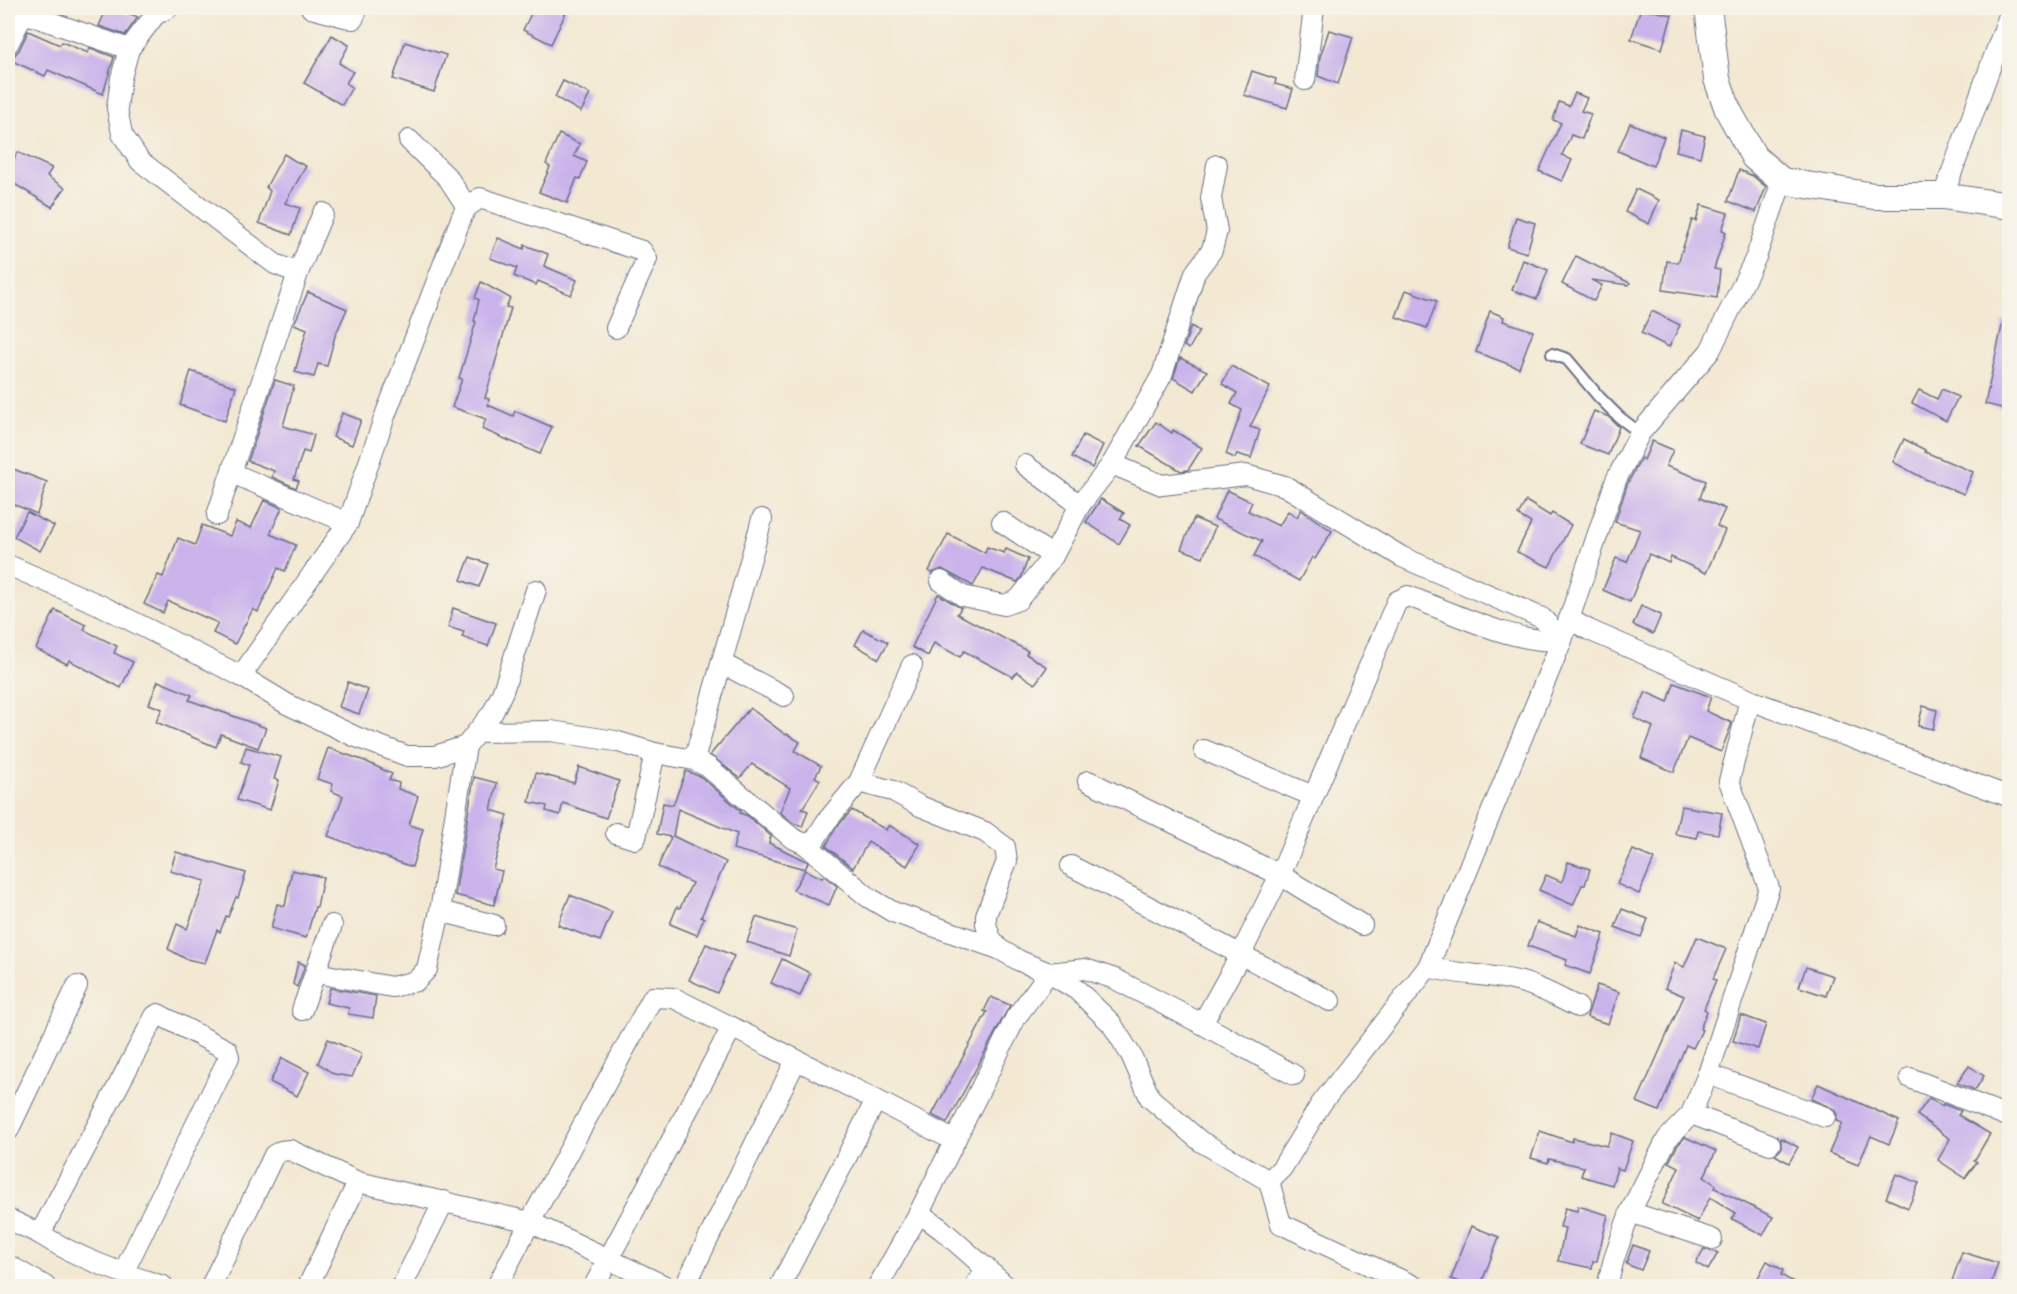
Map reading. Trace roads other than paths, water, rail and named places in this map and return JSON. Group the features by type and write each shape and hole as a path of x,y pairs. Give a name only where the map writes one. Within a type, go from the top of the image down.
{"street":[{"path":"168,8 155,15 129,49 121,78 117,108 122,134 140,161 275,264 298,273"},
{"path":"311,8 353,19 358,8"},
{"path":"1305,80 1314,8"},
{"path":"1708,8 1717,79 1728,110 1754,157 1782,181 1874,196 1943,196 2010,206"},
{"path":"8,44 19,10 129,49"},
{"path":"1943,196 2010,14"},
{"path":"409,140 448,178 467,207"},
{"path":"941,581 963,596 1004,605 1018,600 1053,556 1080,505 1112,464 1162,375 1195,273 1212,250 1217,231 1211,198 1217,165"},
{"path":"1269,1181 1282,1168 1321,1104 1428,967 1562,640 1616,480 1640,433 1710,351 1756,257 1782,181"},
{"path":"241,676 348,523 386,413 467,207 480,198 642,251 647,259 616,328"},
{"path":"217,515 298,273 323,213"},
{"path":"1112,464 1162,485 1246,475 1285,486 1402,557 1542,618 1562,640"},
{"path":"1024,465 1080,505"},
{"path":"232,473 348,523"},
{"path":"694,760 762,519"},
{"path":"1002,522 1053,556"},
{"path":"8,565 100,605 241,676 287,704 356,737 406,756 435,756 471,739 551,731 615,741 655,753 694,760 708,767 792,838 804,844 868,897 893,912 999,949 1049,973 1077,990 1111,1023 1131,1055 1150,1098 1200,1141 1269,1181 1281,1224 1414,1287"},
{"path":"316,974 392,987 416,981 427,969 440,911 471,739 493,712 503,691 536,590"},
{"path":"1202,1024 1241,954 1280,875 1396,601 1408,596 1510,635 1545,642 1562,640"},
{"path":"1569,620 1750,700 2010,796"},
{"path":"721,663 784,696"},
{"path":"804,844 814,841 826,822 859,782 912,665"},
{"path":"1607,1287 1630,1212 1667,1139 1691,1114 1708,1074 1769,888 1729,781 1750,700"},
{"path":"1204,750 1313,796"},
{"path":"616,833 635,839 636,837 655,753"},
{"path":"1088,781 1280,875 1362,925"},
{"path":"859,782 893,791 920,806 985,831 1005,847 1007,861 986,915 990,937 999,949"},
{"path":"1071,866 1330,1001"},
{"path":"440,911 494,925"},
{"path":"302,1010 332,926"},
{"path":"1428,967 1515,981 1536,987 1578,1007"},
{"path":"878,1287 919,1213 1016,1017 1049,973 1085,969 1115,979 1294,1075"},
{"path":"8,1131 77,986"},
{"path":"497,1287 653,997 674,998 955,1141"},
{"path":"40,1234 158,1014 227,1050 229,1057 123,1273"},
{"path":"594,1287 732,1027"},
{"path":"685,1287 796,1060"},
{"path":"1708,1074 1825,1117"},
{"path":"1910,1078 2010,1117"},
{"path":"780,1287 876,1100"},
{"path":"1691,1114 1770,1144"},
{"path":"210,1287 274,1155 281,1151 291,1150 358,1182 530,1222 609,1258 665,1287"},
{"path":"308,1287 358,1182"},
{"path":"402,1287 444,1201"},
{"path":"1630,1212 1712,1239"},
{"path":"919,1213 986,1267 1006,1287"},
{"path":"8,1219 55,1244 163,1287"},
{"path":"8,1265 45,1287"},
{"path":"975,1287 986,1267"}],"lane":[{"path":"1552,354 1567,359 1612,410 1640,433"}]}
